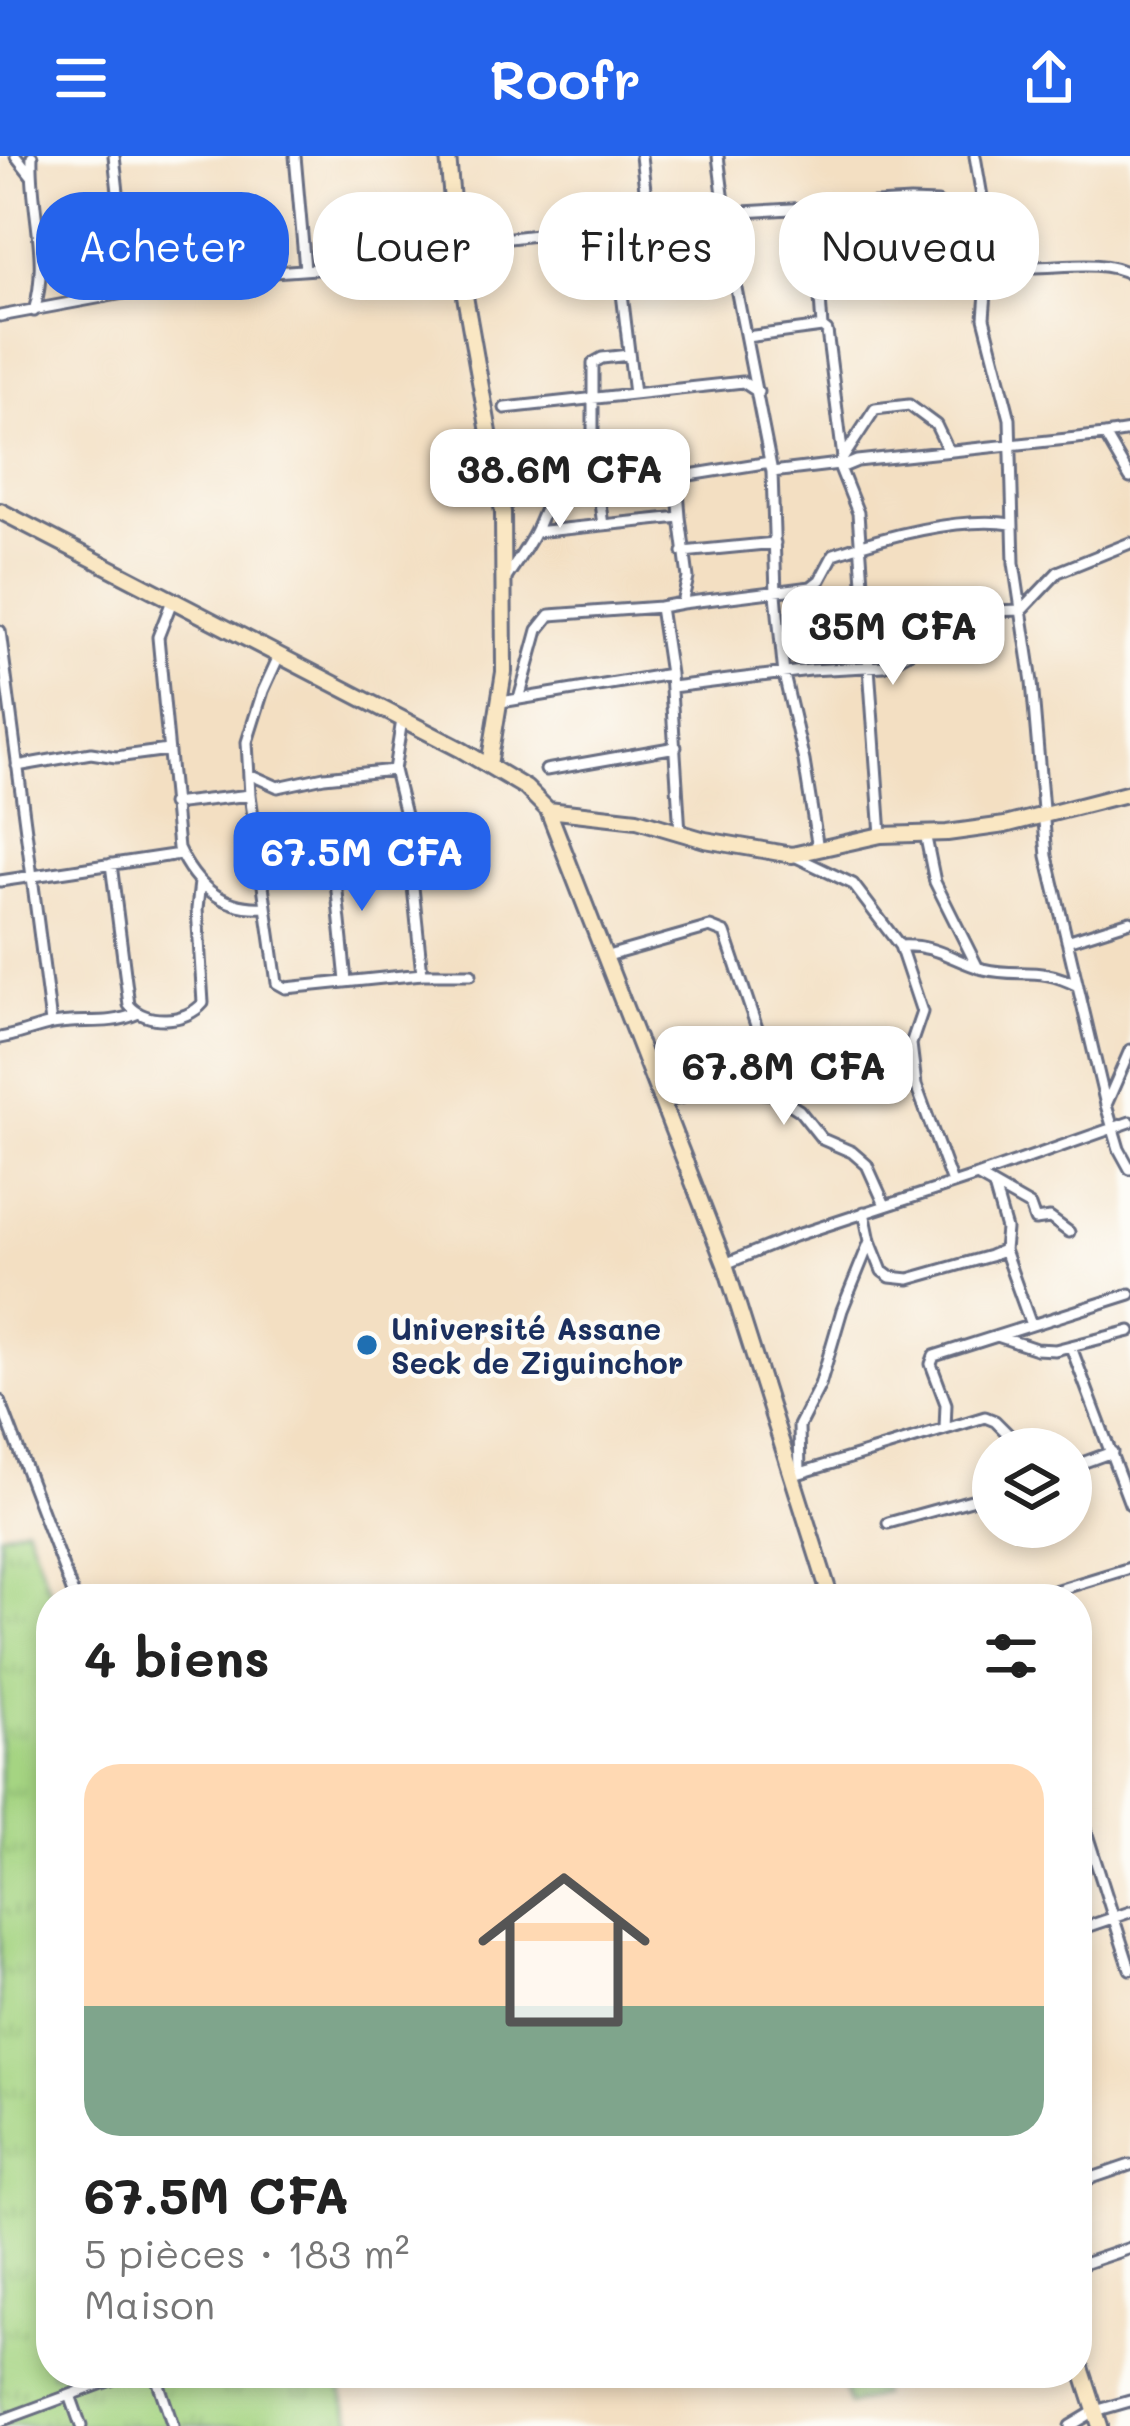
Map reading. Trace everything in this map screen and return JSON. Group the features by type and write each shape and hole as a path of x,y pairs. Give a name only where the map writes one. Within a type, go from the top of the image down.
{"street":[{"path":"16,156 31,175"},
{"path":"32,156 43,272 34,311"},
{"path":"114,156 118,192"},
{"path":"295,156 305,269"},
{"path":"448,156 451,192"},
{"path":"641,156 645,192"},
{"path":"718,156 722,192"},
{"path":"975,156 983,192"},
{"path":"1039,267 1101,263 1130,274"},
{"path":"289,270 313,269"},
{"path":"0,316 86,300"},
{"path":"466,300 506,552 504,671 489,765"},
{"path":"623,300 634,394"},
{"path":"740,300 771,467 784,675 818,850"},
{"path":"822,300 822,327"},
{"path":"984,300 984,318 1010,418 1012,524 1047,856 1106,1106 1130,1169"},
{"path":"746,337 822,327 827,331 843,458"},
{"path":"603,525 593,453 593,363 629,355"},
{"path":"505,408 743,382 758,392"},
{"path":"597,481 839,464 875,409 910,405 936,425 948,450"},
{"path":"881,835 858,513 840,468 857,460 1130,431"},
{"path":"1105,435 1130,478"},
{"path":"502,585 565,470 593,453"},
{"path":"677,477 688,578 682,603"},
{"path":"0,512 489,765 526,788 548,810 725,1264 796,1475 827,1584"},
{"path":"535,532 680,517"},
{"path":"519,699 538,630 550,615 776,594 816,585 834,554 858,545 982,521 1012,524"},
{"path":"683,552 775,543"},
{"path":"672,687 869,669 898,661 974,616 1022,610 1058,572 1130,543"},
{"path":"172,601 158,637 180,854 200,882 236,907 265,907"},
{"path":"660,607 672,687 680,834"},
{"path":"0,636 51,1024"},
{"path":"279,656 249,728 248,773 277,983 286,988 422,974 471,974"},
{"path":"501,702 670,674"},
{"path":"0,716 10,709"},
{"path":"402,720 394,770 406,819 422,974"},
{"path":"0,743 14,741"},
{"path":"546,770 676,747"},
{"path":"17,766 91,753 116,757 168,750"},
{"path":"248,773 278,787 394,770"},
{"path":"548,810 637,820 746,850 792,855 881,835 1005,825 1130,794"},
{"path":"172,804 250,795"},
{"path":"925,833 935,882 978,968"},
{"path":"260,862 333,852 346,981"},
{"path":"0,881 180,854"},
{"path":"792,855 853,884 899,946 922,1012 911,1043 916,1085 952,1183"},
{"path":"111,864 129,1005 136,1013 155,1019 188,1015 202,1003 200,882"},
{"path":"1067,941 1130,921"},
{"path":"604,957 719,927 725,933 779,1097"},
{"path":"899,946 945,951 978,968 1042,971 1078,986"},
{"path":"0,1038 51,1024 117,1022 136,1013"},
{"path":"1106,1106 1130,1050"},
{"path":"662,1103 716,1088 758,1090 779,1097 799,1110 822,1139 852,1152 867,1165 885,1205"},
{"path":"725,1264 1130,1122"},
{"path":"977,1175 1030,1206 1035,1220 1050,1218 1069,1232"},
{"path":"994,1187 1006,1229 1004,1250 1031,1325"},
{"path":"864,1212 881,1271 898,1279 1004,1250"},
{"path":"796,1475 799,1426 820,1384 870,1240"},
{"path":"945,1429 946,1404 931,1364 934,1357 1130,1294"},
{"path":"997,1336 1036,1349 1071,1347 1130,1331"},
{"path":"1071,1347 1130,1504"},
{"path":"0,1401 69,1584"},
{"path":"796,1475 990,1417 1002,1428"},
{"path":"1092,1459 1112,1452"},
{"path":"888,1523 972,1500"},
{"path":"1077,1584 1130,1568"},
{"path":"1092,1851 1130,1969"},
{"path":"1092,1925 1130,1912"},
{"path":"1092,2178 1130,2165"},
{"path":"1092,2261 1130,2248"},
{"path":"0,2421 89,2388"},
{"path":"160,2388 173,2426"},
{"path":"1087,2388 1097,2418"},
{"path":"70,2395 81,2426"},
{"path":"1070,2426 1130,2402"}],"green space":[{"path":"26,1526 47,1584 36,1584 36,2388 340,2388 354,2426 0,2426 0,1534"},
{"path":"844,2388 879,2388 881,2395 849,2405"}],"place":[{"name":"Université Assane Seck de Ziguinchor","path":"367,1345"}]}
